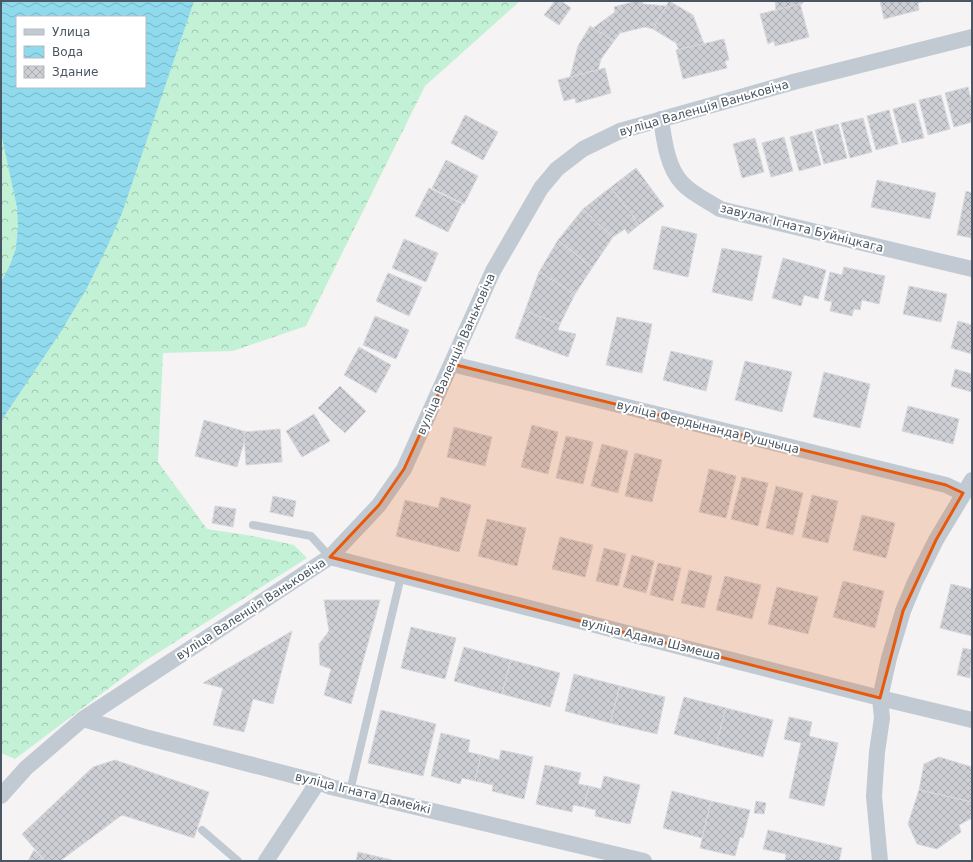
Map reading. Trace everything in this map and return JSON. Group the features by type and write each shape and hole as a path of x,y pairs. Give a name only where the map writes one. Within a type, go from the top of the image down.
{"street":[{"name":"вуліца Валенція Ваньковіча","path":"1,796 26,768 83,719 330,557 379,505 404,469 493,271 541,188 557,169 583,149 620,131 797,81 972,37"},
{"name":"завулак Ігната Буйніцкага","path":"661,119 665,144 674,170 682,183 698,196 720,209 972,269"},
{"name":"вуліца Фердынанда Рушчыца","path":"452,364 946,485 968,486"},
{"path":"880,861 874,796 877,752 882,718 880,698 889,658 909,596 936,540 968,486"},
{"name":"вуліца Адама Шэмеша","path":"330,557 880,698 972,720"},
{"name":"вуліца Ігната Дамейкі","path":"83,719 145,737 318,782 331,787 644,861"},
{"path":"266,861 318,782"}],"lane":[{"path":"253,525 311,536 330,557"},
{"path":"350,791 401,576"},
{"path":"202,830 238,861"}],"highlighted area":[{"path":"452,364 946,485 963,493 936,540 903,611 880,698 330,557 379,505 404,469"}],"green space":[{"path":"1,1 520,1 425,86 306,326 233,351 163,353 158,462 207,529 253,536 294,545 307,558 145,661 15,759 1,753"}],"water":[{"path":"1,1 194,1 122,213 107,247 87,288 60,333 1,421 1,282 10,265 16,248 18,227 17,207 1,133"}],"building":[{"path":"555,1 561,1 571,8 559,25 544,15"},
{"path":"636,1 642,1 643,4 667,6 653,29 645,27 620,33 614,41 593,28 615,12 614,7"},
{"path":"669,1 693,15 704,44 679,50 676,43 653,29"},
{"path":"775,1 804,1 802,4 776,10"},
{"path":"880,1 924,1 918,3 919,10 884,19"},
{"path":"800,4 809,37 775,46 774,41 768,44 760,14"},
{"path":"590,26 614,41 601,59 598,70 570,77 578,46"},
{"path":"724,39 729,60 725,61 727,68 683,79 676,50"},
{"path":"605,68 611,93 576,103 575,98 564,101 558,80"},
{"path":"968,87 972,104 972,122 954,127 945,93"},
{"path":"941,95 950,129 928,135 919,100"},
{"path":"915,103 924,138 902,143 893,109"},
{"path":"889,110 898,144 876,150 867,116"},
{"path":"465,115 498,132 483,160 451,143"},
{"path":"863,118 872,152 850,158 841,123"},
{"path":"838,124 847,158 824,164 815,130"},
{"path":"812,131 821,165 799,171 790,137"},
{"path":"784,137 793,171 771,177 762,143"},
{"path":"755,138 764,172 742,178 733,144"},
{"path":"446,160 478,176 464,204 432,188"},
{"path":"636,168 664,206 639,225 611,187"},
{"path":"877,180 936,193 930,219 871,207"},
{"path":"611,187 639,225 628,234 625,229 613,237 583,209"},
{"path":"429,188 462,204 448,232 415,216"},
{"path":"966,191 972,193 972,238 957,235"},
{"path":"583,209 613,237 592,268 558,240"},
{"path":"662,226 697,234 688,277 653,269"},
{"path":"404,239 438,253 426,282 392,268"},
{"path":"558,240 592,268 575,294 539,272"},
{"path":"722,248 762,256 752,301 712,292"},
{"path":"783,258 826,270 818,299 804,295 801,306 772,298"},
{"path":"844,267 885,276 879,304 862,300 860,310 854,309 852,316 830,311 832,302 824,300 830,272 842,275"},
{"path":"539,272 575,294 560,324 525,311"},
{"path":"388,273 422,287 409,316 376,301"},
{"path":"909,286 947,294 941,322 903,314"},
{"path":"525,311 560,324 558,330 576,334 568,357 515,338"},
{"path":"375,316 409,330 396,359 363,345"},
{"path":"617,317 652,324 642,373 606,365"},
{"path":"958,321 972,325 972,354 951,348"},
{"path":"359,347 391,365 376,393 344,375"},
{"path":"671,351 713,361 706,391 663,380"},
{"path":"745,361 792,372 782,412 735,400"},
{"path":"955,369 972,374 972,392 951,386"},
{"path":"824,372 870,384 860,428 813,417"},
{"path":"340,386 366,411 345,433 318,408"},
{"path":"908,406 959,419 953,444 902,431"},
{"path":"314,414 330,441 302,457 286,431"},
{"path":"204,420 247,432 237,467 195,456"},
{"path":"532,425 558,432 548,474 521,467"},
{"path":"454,427 492,437 485,466 447,457"},
{"path":"280,429 282,462 246,465 244,432"},
{"path":"566,436 593,442 583,484 556,478"},
{"path":"602,444 628,451 618,493 591,486"},
{"path":"635,453 662,460 652,502 625,496"},
{"path":"709,469 736,476 726,518 699,512"},
{"path":"742,477 768,483 758,526 731,519"},
{"path":"776,486 803,493 793,535 766,528"},
{"path":"812,495 838,501 828,543 802,537"},
{"path":"273,496 296,501 293,517 270,512"},
{"path":"441,497 471,505 459,552 396,536 405,500 438,508"},
{"path":"215,506 236,509 233,527 212,523"},
{"path":"862,515 895,523 886,558 853,550"},
{"path":"487,519 526,528 517,566 478,556"},
{"path":"560,537 593,545 585,577 552,569"},
{"path":"604,548 626,554 618,586 596,581"},
{"path":"632,555 654,561 646,593 623,587"},
{"path":"658,563 681,568 673,601 650,595"},
{"path":"689,570 712,576 704,608 681,603"},
{"path":"725,576 761,585 752,619 716,610"},
{"path":"843,581 884,591 875,628 833,617"},
{"path":"951,584 972,589 972,636 940,628"},
{"path":"777,587 818,597 808,634 768,624"},
{"path":"324,600 380,600 351,704 324,695 331,669 320,665 319,644 329,631"},
{"path":"411,627 456,638 445,679 401,668"},
{"path":"292,631 273,704 253,699 244,732 213,725 223,688 203,683"},
{"path":"464,647 511,660 502,694 454,681"},
{"path":"963,648 972,650 970,678 957,675"},
{"path":"511,660 560,673 550,707 502,694"},
{"path":"574,674 620,686 610,723 565,711"},
{"path":"620,686 665,697 657,734 610,723"},
{"path":"684,697 726,708 716,745 674,734"},
{"path":"726,708 773,720 763,757 716,745"},
{"path":"381,710 436,724 423,776 368,763"},
{"path":"789,717 812,722 809,736 838,743 824,806 789,798 801,743 784,739"},
{"path":"441,733 470,740 468,752 481,755 475,781 462,778 460,784 431,776"},
{"path":"501,750 533,757 524,799 492,791 493,785 475,781 481,755 499,760"},
{"path":"939,757 972,767 972,802 919,790 924,764"},
{"path":"115,760 209,792 194,838 122,815 60,861 45,861 22,834 93,767"},
{"path":"545,765 581,773 578,784 589,786 584,807 573,805 572,812 536,804"},
{"path":"604,776 640,785 630,824 595,816 596,810 584,807 589,786 601,789"},
{"path":"919,790 972,802 972,818 959,825 961,832 937,849 917,844 908,824"},
{"path":"672,791 711,801 702,838 663,828"},
{"path":"711,801 750,810 743,838 740,837 735,856 700,848"},
{"path":"756,801 766,803 764,814 754,813"},
{"path":"768,830 842,848 839,861 785,861 786,854 763,849"},
{"path":"34,850 45,861 28,861"},
{"path":"358,852 396,861 356,861"}]}
